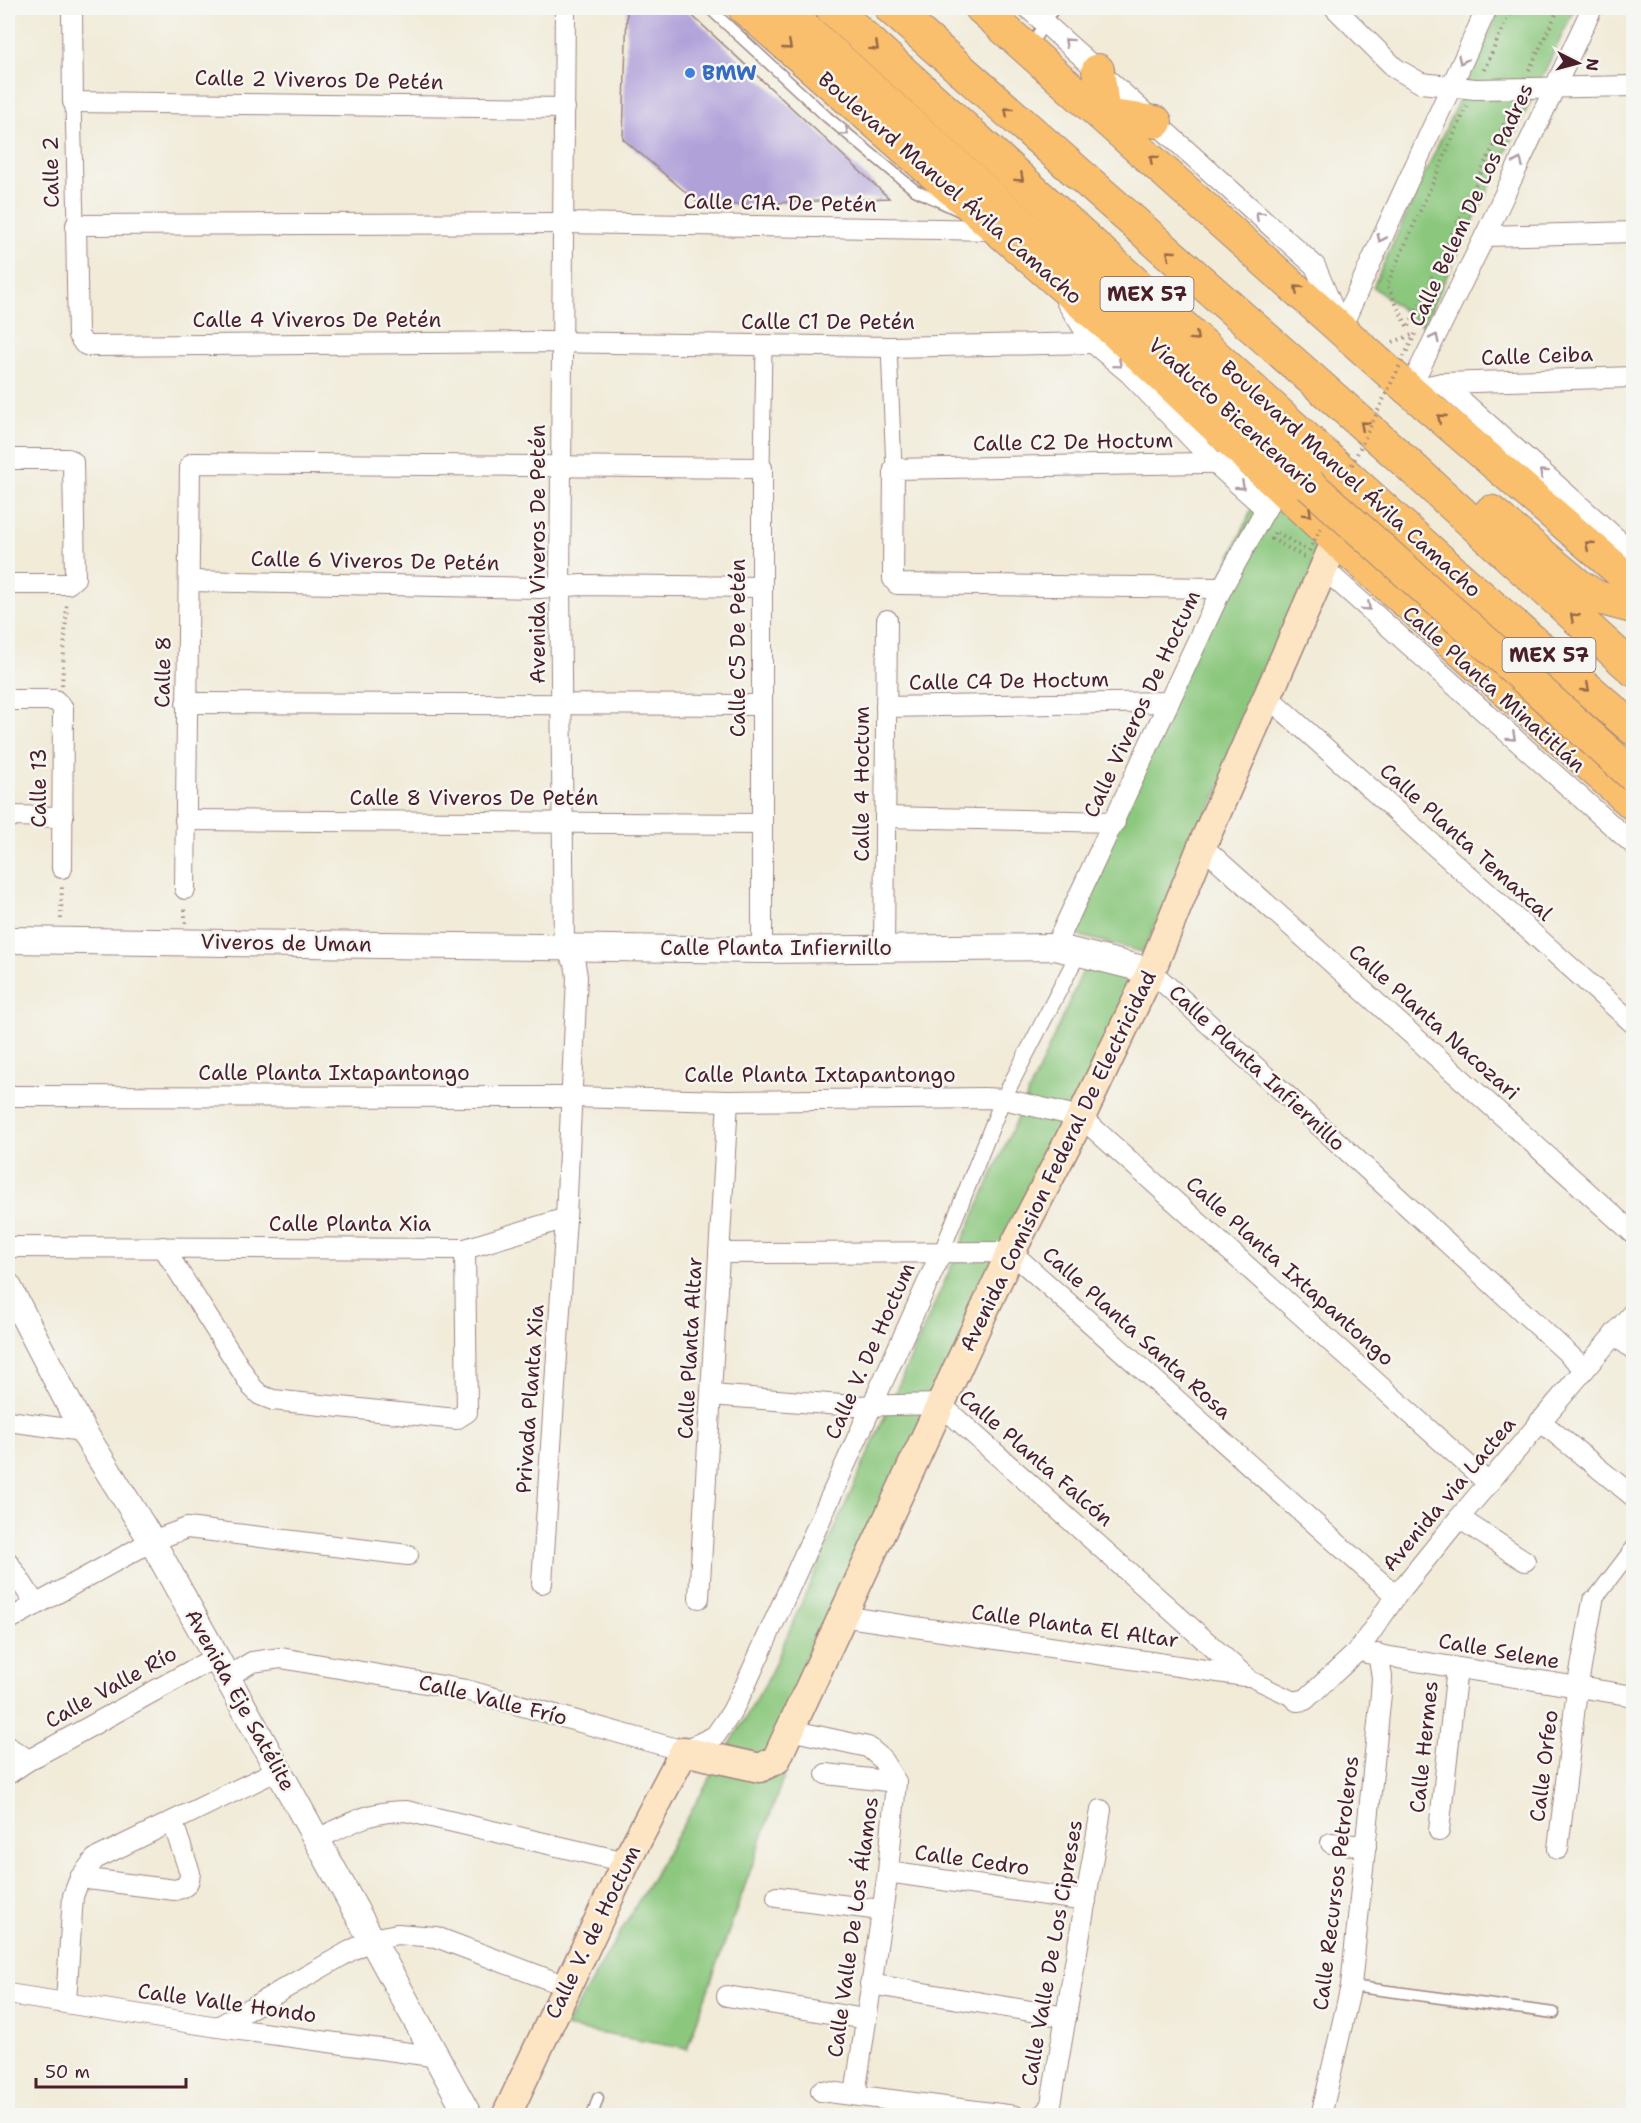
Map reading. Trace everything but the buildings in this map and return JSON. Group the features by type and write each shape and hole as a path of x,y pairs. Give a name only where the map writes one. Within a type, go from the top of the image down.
{"highway":[{"name":"Viaducto Bicentenario","path":"782,8 1634,776"},
{"name":"Boulevard Manuel Ávila Camacho","path":"832,8 1462,581 1634,729"},
{"name":"MEX 57","path":"891,8 1408,464 1634,670"},
{"path":"1408,464 1439,473 1461,486 1578,585 1596,597 1634,607"},
{"path":"1366,566 1462,581"}],"main road":[{"name":"Boulevard Manuel Ávila Camacho","path":"744,8 810,82 1043,269 1253,462 1272,497 1323,545 1366,566 1634,805"},
{"path":"981,8 1104,115 1409,390 1634,584"},
{"path":"1098,70 1104,115"},
{"path":"1104,115 1156,122"},
{"name":"Avenida Comision Federal De Electricidad","path":"760,1768 776,1760 1011,1252 1082,1117 1151,971 1202,846 1268,696 1323,545"},
{"name":"Calle Valle Frío","path":"684,1751 760,1768"},
{"name":"Calle V. de Hoctum","path":"506,2115 626,1862 684,1751"}],"street":[{"name":"Calle 2","path":"72,8 78,335"},
{"name":"Avenida Viveros De Petén","path":"565,8 560,705 564,946 575,964 577,977 572,1097"},
{"path":"1028,8 1050,15 1098,70 1315,266 1341,328"},
{"path":"1335,8 1407,76 1421,83 1475,89 1634,86"},
{"path":"1341,328 1487,8"},
{"name":"Calle Belem De Los Padres","path":"1409,390 1485,236 1592,8"},
{"name":"Calle 2 Viveros De Petén","path":"73,102 565,108"},
{"path":"76,225 563,223"},
{"name":"Calle C1A. De Petén","path":"563,223 993,227"},
{"path":"1485,236 1634,232"},
{"path":"1043,269 1093,342 1129,373 1216,464 1272,497"},
{"name":"Calle 4 Viveros De Petén","path":"78,335 84,344 89,346 562,343"},
{"name":"Calle C1 De Petén","path":"562,343 889,347 1093,342"},
{"name":"Calle C5 De Petén","path":"762,950 764,346"},
{"path":"889,347 894,469 893,579 897,584 1222,588"},
{"name":"Calle Ceiba","path":"1409,390 1442,383 1634,377"},
{"path":"1442,383 1634,554"},
{"path":"8,459 68,459 73,462 75,578 68,584 8,584"},
{"name":"Calle 8","path":"185,889 190,466 198,461 563,465"},
{"name":"Calle C2 De Hoctum","path":"894,469 1253,462"},
{"path":"563,465 762,468"},
{"name":"Calle Viveros De Hoctum","path":"1067,950 1115,822 1169,702 1222,588 1272,497"},
{"name":"Calle Planta Minatitlán","path":"1323,545 1634,845"},
{"name":"Calle 6 Viveros De Petén","path":"189,581 560,586"},
{"path":"560,586 762,587"},
{"name":"Calle 4 Hoctum","path":"884,948 887,620"},
{"name":"Calle Planta Temaxcal","path":"1268,696 1634,1024"},
{"path":"8,700 56,700 62,706"},
{"name":"Calle C4 De Hoctum","path":"886,707 1169,702"},
{"path":"186,704 762,705"},
{"name":"Calle 13","path":"62,706 62,868"},
{"path":"8,816 63,817"},
{"path":"885,817 1115,822"},
{"name":"Calle 8 Viveros De Petén","path":"185,820 762,825"},
{"name":"Calle Planta Nacozari","path":"1202,846 1634,1234"},
{"name":"Viveros de Uman","path":"8,940 564,946"},
{"name":"Calle Planta Infiernillo","path":"564,946 762,950 884,948 1067,950 1151,971 1585,1369"},
{"name":"Calle V. De Hoctum","path":"684,1751 715,1736 731,1713 941,1253 1067,950"},
{"name":"Calle Planta Ixtapantongo","path":"8,1096 572,1097 728,1101 1004,1099 1082,1117 1490,1484"},
{"path":"566,1218 572,1097"},
{"name":"Calle Planta Altar","path":"699,1598 728,1101"},
{"name":"Calle Planta Xia","path":"8,1247 465,1249 566,1218"},
{"name":"Privada Planta Xia","path":"542,1582 566,1218"},
{"path":"163,1247 252,1387 260,1395 273,1400 456,1419 464,1417 467,1412 465,1249"},
{"name":"Calle Planta Santa Rosa","path":"719,1252 1011,1252 1396,1596"},
{"name":"Avenida Eje Satélite","path":"8,1286 83,1431 152,1541 374,1939 469,2115"},
{"name":"Avenida via Lactea","path":"1297,1701 1305,1700 1357,1652 1396,1596 1459,1518 1634,1311"},
{"path":"1614,1334 1634,1350"},
{"name":"Calle Planta Falcón","path":"711,1395 872,1405 940,1404 1245,1676"},
{"path":"8,1421 83,1431"},
{"path":"1540,1421 1634,1497"},
{"path":"1459,1518 1525,1561"},
{"path":"8,1620 152,1541 187,1528 408,1555"},
{"path":"1577,1689 1593,1602 1634,1547"},
{"path":"8,1562 36,1605"},
{"name":"Calle Planta El Altar","path":"841,1616 1245,1676 1297,1701"},
{"name":"Calle Selene","path":"1357,1652 1577,1689 1634,1696"},
{"name":"Calle Recursos Petroleros","path":"1321,2115 1351,1986 1382,1694 1378,1654"},
{"name":"Calle Valle Frío","path":"222,1667 281,1658 466,1690 684,1751"},
{"name":"Calle Valle Río","path":"8,1774 29,1760 222,1667"},
{"name":"Calle Hermes","path":"1439,1831 1457,1668"},
{"name":"Calle Orfeo","path":"1558,1849 1577,1689"},
{"name":"Calle Valle De Los Álamos","path":"790,1730 868,1747 881,1758 896,1782 888,1872 864,2019 855,2095"},
{"path":"8,1747 29,1760"},
{"path":"66,2002 73,1896 80,1878 95,1859 278,1770"},
{"path":"826,1774 896,1782"},
{"path":"318,1839 363,1816 382,1811 406,1810 626,1862"},
{"name":"Calle Valle De Los Cipreses","path":"1046,2110 1066,2017 1101,1810"},
{"path":"80,1878 175,1890 184,1888 189,1882 190,1873 173,1823"},
{"path":"1331,1843 1366,1846"},
{"name":"Calle Cedro","path":"888,1872 1086,1901"},
{"path":"777,1897 881,1910"},
{"path":"218,2027 374,1939 405,1934 435,1937 566,1986"},
{"path":"870,1984 1066,2017"},
{"name":"Calle Valle Hondo","path":"8,1994 218,2027 439,2057"},
{"path":"726,1996 864,2019"},
{"path":"821,2091 1015,2115"}],"lane":[{"path":"709,8 810,82"},
{"path":"1028,48 1050,15"},
{"path":"1351,1986 1554,2013"},
{"path":"592,2115 598,2098"}],"path":[{"path":"1512,8 1388,285 1408,328 1559,8"},
{"path":"1340,489 1415,334"},
{"path":"1275,531 1323,545 1272,539 1275,531"},
{"path":"62,706 68,584"},
{"path":"60,940 62,868"},
{"path":"185,889 185,941"}],"green space":[{"path":"1501,8 1575,8 1423,326 1373,287"},
{"path":"1267,475 1336,540 1143,952 1065,932"},
{"path":"1086,964 1149,979 820,1674 687,2049 565,2027 767,1681"}],"place":[{"name":"BMW","path":"690,73"}]}
